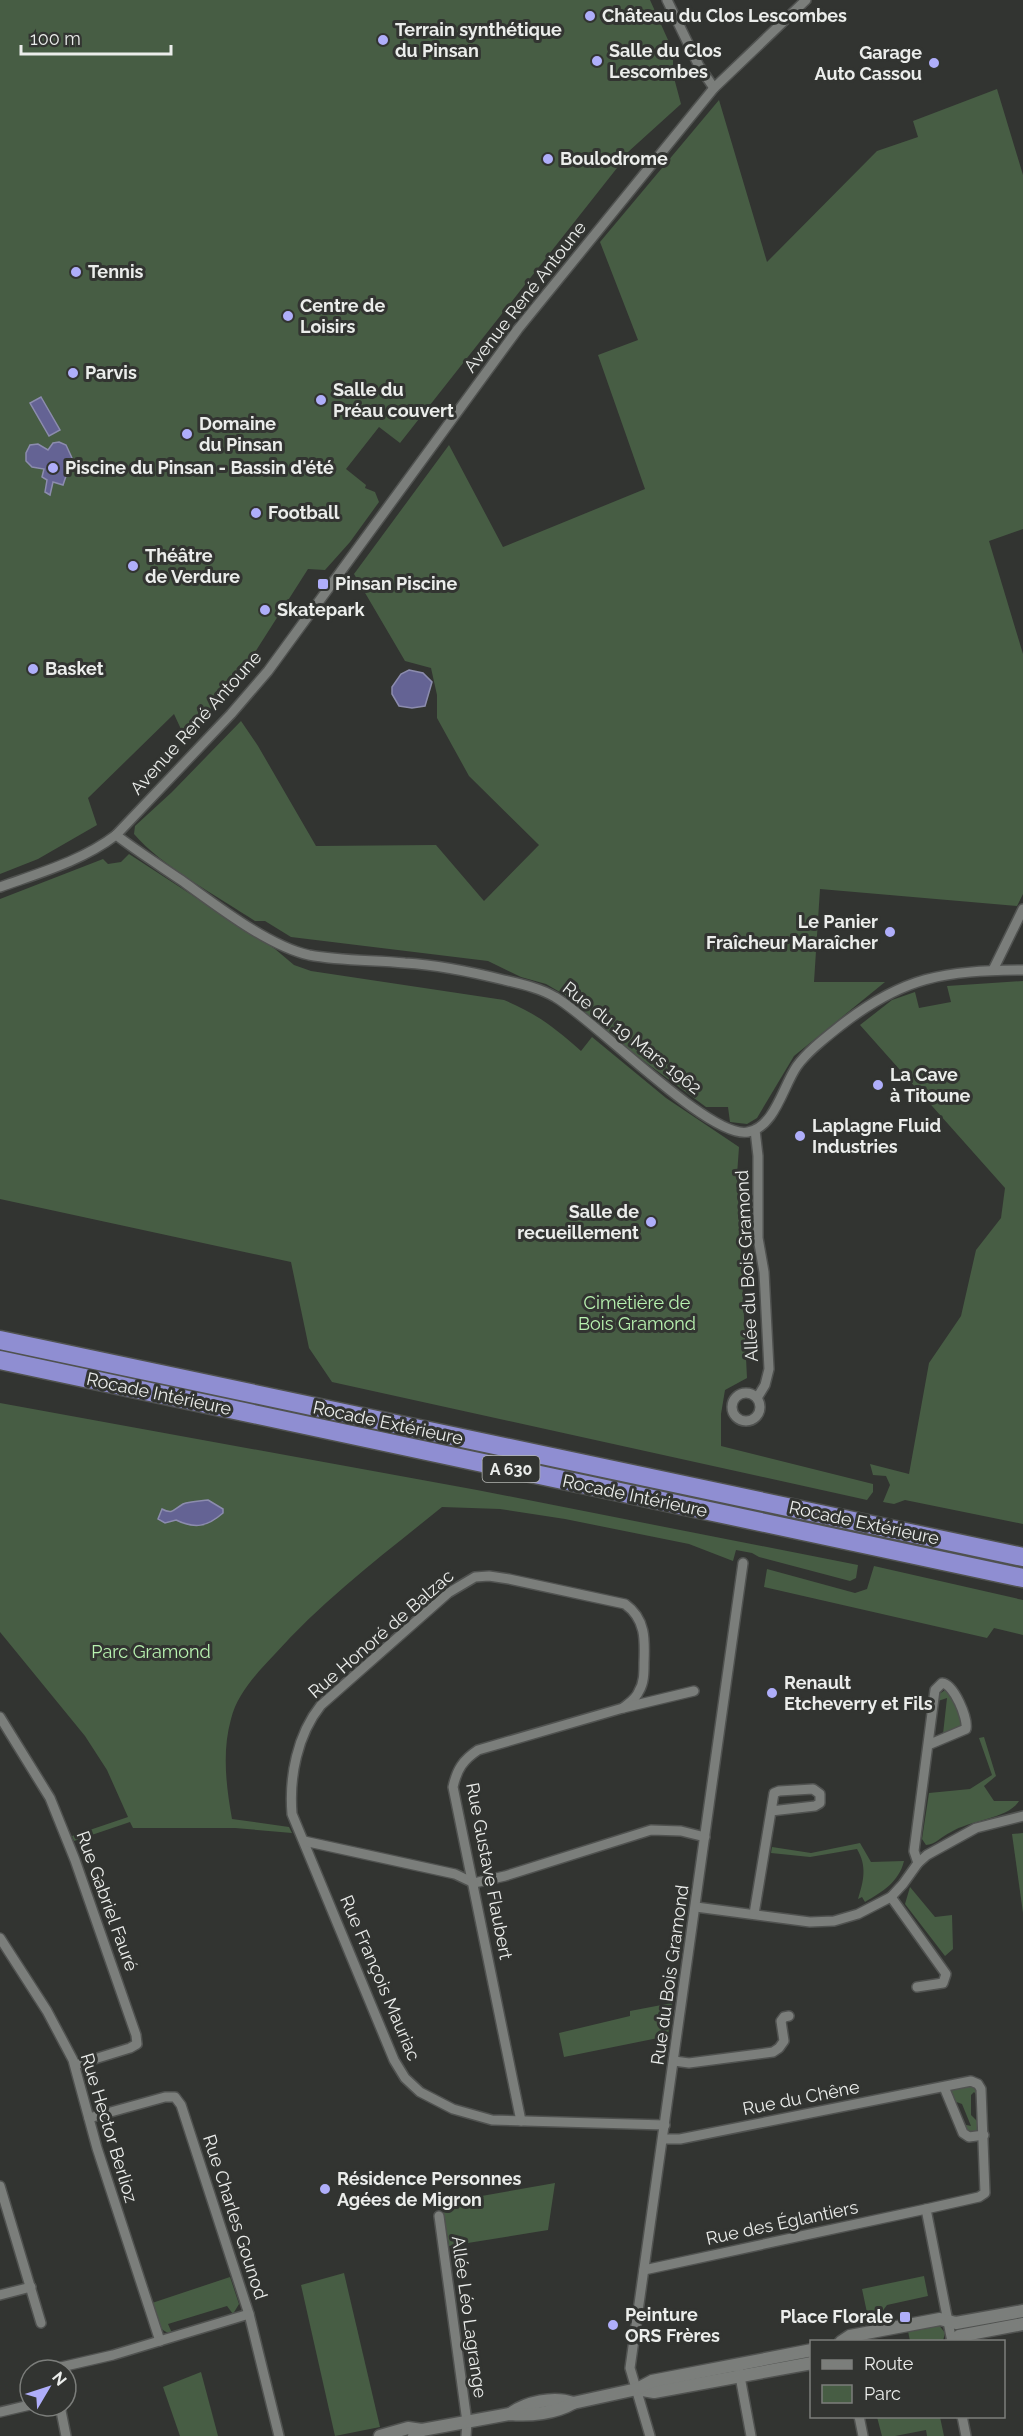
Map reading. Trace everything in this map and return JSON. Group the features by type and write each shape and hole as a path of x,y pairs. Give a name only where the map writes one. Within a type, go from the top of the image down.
{"highway":[{"name":"Rocade Extérieure","path":"0,1340 1023,1557"},
{"name":"Rocade Intérieure","path":"0,1360 1023,1578"}],"street":[{"path":"667,0 699,66 714,88"},
{"name":"Avenue René Antoune","path":"0,887 66,862 102,845 116,835 231,714 262,678 518,329 714,88 806,0"},
{"name":"Rue du 19 Mars 1962","path":"116,835 244,923 305,954 324,958 407,963 451,969 547,992 570,1007 626,1056 724,1128 740,1133 755,1130"},
{"path":"993,970 1023,909"},
{"path":"755,1130 766,1123 790,1077 804,1058 835,1030 879,997 919,980 938,976 993,970 1023,970"},
{"name":"Allée du Bois Gramond","path":"755,1130 758,1156 758,1238 764,1272 769,1369 765,1384 757,1398"},
{"name":"Rue du Bois Gramond","path":"650,2436 630,2368 743,1563"},
{"name":"Rue Honoré de Balzac","path":"304,1841 292,1814 292,1778 300,1746 312,1716 321,1705 448,1593 475,1577 489,1576 509,1579 625,1604 637,1614 645,1637 644,1678 634,1699 623,1708"},
{"path":"918,1863 914,1851 928,1745 936,1690 942,1683 947,1683 952,1688 967,1723 966,1729 928,1745"},
{"name":"Rue Gustave Flaubert","path":"521,2121 453,1787 459,1766 478,1750 623,1708 694,1691"},
{"name":"Rue Gabriel Fauré","path":"0,1717 50,1798 75,1860 136,2035 137,2044 130,2048 75,2065"},
{"path":"754,1914 773,1797 779,1791 813,1790 820,1794 819,1803 815,1806 771,1811"},
{"path":"696,1906 810,1922 834,1921 858,1914 891,1896 918,1863 976,1828 1023,1816"},
{"path":"304,1841 455,1874 474,1882 506,1876 651,1830 681,1831 705,1837"},
{"name":"Rue François Mauriac","path":"304,1841 394,2060 405,2078 420,2092 453,2109 492,2120 665,2126"},
{"path":"891,1896 946,1974 943,1983 917,1988"},
{"name":"Rue Hector Berlioz","path":"0,1938 47,2011 75,2065 97,2148 160,2341"},
{"path":"674,2061 689,2063 773,2052 784,2041 781,2021 784,2017 789,2016"},
{"name":"Rue du Chêne","path":"663,2139 680,2139 971,2081 980,2086 984,2135"},
{"path":"944,2087 963,2133 969,2137 984,2135"},
{"name":"Rue Charles Gounod","path":"89,2118 165,2097 171,2096 178,2101 249,2314 279,2436"},
{"name":"Rue des Églantiers","path":"644,2270 979,2197 985,2193 984,2135"},
{"path":"0,2186 41,2323"},
{"path":"926,2209 952,2340"},
{"name":"Allée Léo Lagrange","path":"439,2216 467,2422 466,2436"},
{"path":"0,2295 31,2287"},
{"path":"846,2340 940,2319 956,2323 1023,2311"},
{"path":"78,2365 249,2314"},
{"path":"954,2340 959,2336 1023,2324"},
{"path":"380,2436 408,2428 418,2433 510,2414 520,2406 562,2399 573,2403 637,2390 654,2392 810,2351"},
{"path":"739,2370 810,2363"},
{"path":"739,2370 752,2436"},
{"path":"0,2412 18,2408"},
{"path":"62,2418 66,2436"},
{"path":"859,2418 863,2436"},
{"path":"962,2418 966,2436"}],"green space":[{"name":"Domaine du Pinsan","path":"0,0 650,0 673,51 673,74 681,104 628,152 400,443 379,427 346,469 366,485 365,488 375,492 379,502 350,542 325,570 308,569 252,657 186,740 174,714 88,798 97,825 38,859 0,874"},
{"path":"997,89 1023,175 1023,529 989,541 1023,654 1023,894 1017,906 820,889 814,982 885,982 794,1056 757,1118 747,1124 730,1122 728,1107 706,1107 626,1048 565,995 546,984 521,977 488,961 291,937 265,921 255,921 191,880 145,846 134,834 135,826 172,792 241,721 316,846 436,845 484,901 539,845 469,776 437,718 437,695 431,668 405,661 354,574 449,445 503,547 645,489 598,355 638,340 600,242 719,100 767,262 877,151 918,137 913,121"},
{"name":"Cimetière de Bois Gramond","path":"129,854 275,949 294,965 311,971 504,1000 545,1022 581,1051 592,1037 666,1098 739,1147 737,1175 747,1378 725,1390 721,1414 721,1446 873,1484 873,1492 867,1500 332,1382 309,1348 291,1262 0,1199 0,899 103,859 108,864 121,862"},
{"path":"1023,981 1023,1524 905,1500 894,1504 883,1502 890,1485 886,1476 873,1475 870,1464 909,1474 929,1363 961,1316 976,1250 1001,1218 1005,1188 860,1025 892,1000 915,992 919,1008 951,1002 947,986"},
{"name":"Parc Gramond","path":"0,1403 477,1490 858,1565 856,1578 850,1581 736,1550 733,1561 689,1544 565,1519 500,1509 442,1507 355,1578 293,1634 248,1684 238,1701 228,1731 226,1756 232,1819 289,1827 292,1833 235,1828 133,1828 130,1822 74,1841 72,1836 128,1817 107,1770 85,1736 0,1632"},
{"path":"874,1566 1023,1600 1023,1635 994,1628 987,1638 764,1587 767,1569 855,1593 867,1589"},
{"path":"947,1689 963,1723 961,1728 943,1734 947,1698 938,1701 939,1694"},
{"path":"984,1737 996,1776 984,1786 994,1801 1019,1801 1014,1807 998,1816 959,1828 932,1844 926,1845 922,1839 929,1793 970,1789 992,1775 979,1738"},
{"path":"1023,1833 1023,1913 1012,1834"},
{"path":"860,1843 871,1862 904,1861 894,1881 865,1902 862,1897 858,1899 864,1873 857,1849 810,1857 771,1853 772,1847 811,1853"},
{"path":"910,1887 935,1917 952,1915 953,1949 945,1956 905,1904"},
{"path":"672,2003 668,2036 564,2057 559,2033 630,2016 630,2011"},
{"path":"969,2084 976,2087 978,2097 974,2092 971,2095 971,2115 979,2123 977,2131 970,2134 962,2124 971,2126 962,2104 951,2100 949,2095 952,2088"},
{"path":"555,2183 548,2230 449,2246 442,2203"},
{"path":"344,2273 380,2427 335,2436 301,2285"},
{"path":"924,2276 928,2296 887,2305 875,2321 869,2322 862,2289"},
{"path":"230,2277 239,2304 233,2314 227,2306 168,2324 172,2333 160,2327 152,2303"},
{"path":"939,2325 945,2333 943,2340 910,2340 908,2331"},
{"path":"201,2372 218,2436 180,2436 163,2387"},
{"path":"877,2418 940,2418 944,2436 927,2436 926,2430 882,2436"}],"water":[{"path":"41,397 60,430 49,436 30,403"},
{"name":"Piscine du Pinsan - Bassin d'été","path":"59,442 66,445 72,458 63,485 53,482 50,495 45,492 47,480 42,477 44,469 32,467 26,461 26,453 30,445 38,444 48,450 53,443"},
{"path":"409,670 423,673 432,682 425,706 412,708 399,706 392,694 392,687 401,674"},
{"path":"208,1500 223,1509 223,1513 206,1524 189,1525 176,1520 165,1523 158,1519 162,1509 171,1511 186,1503"}],"place":[{"name":"Château du Clos Lescombes","path":"590,16"},
{"name":"Terrain synthétique du Pinsan","path":"383,40"},
{"name":"Salle du Clos Lescombes","path":"597,61"},
{"name":"Garage Auto Cassou","path":"934,63"},
{"name":"Boulodrome","path":"548,159"},
{"name":"Tennis","path":"76,272"},
{"name":"Centre de Loisirs","path":"288,316"},
{"name":"Parvis","path":"73,373"},
{"name":"Salle du Préau couvert","path":"321,400"},
{"name":"Domaine du Pinsan","path":"187,434"},
{"name":"Piscine du Pinsan - Bassin d'été","path":"53,468"},
{"name":"Football","path":"256,513"},
{"name":"Théâtre de Verdure","path":"133,566"},
{"name":"Pinsan Piscine","path":"323,584"},
{"name":"Skatepark","path":"265,610"},
{"name":"Basket","path":"33,669"},
{"name":"Le Panier Fraîcheur Maraîcher","path":"890,932"},
{"name":"La Cave à Titoune","path":"878,1085"},
{"name":"Laplagne Fluid Industries","path":"800,1136"},
{"name":"Salle de recueillement","path":"651,1222"},
{"name":"Renault Etcheverry et Fils","path":"772,1693"},
{"name":"Résidence Personnes Agées de Migron","path":"325,2189"},
{"name":"Place Florale","path":"905,2317"},
{"name":"Peinture ORS Frères","path":"613,2325"}]}
